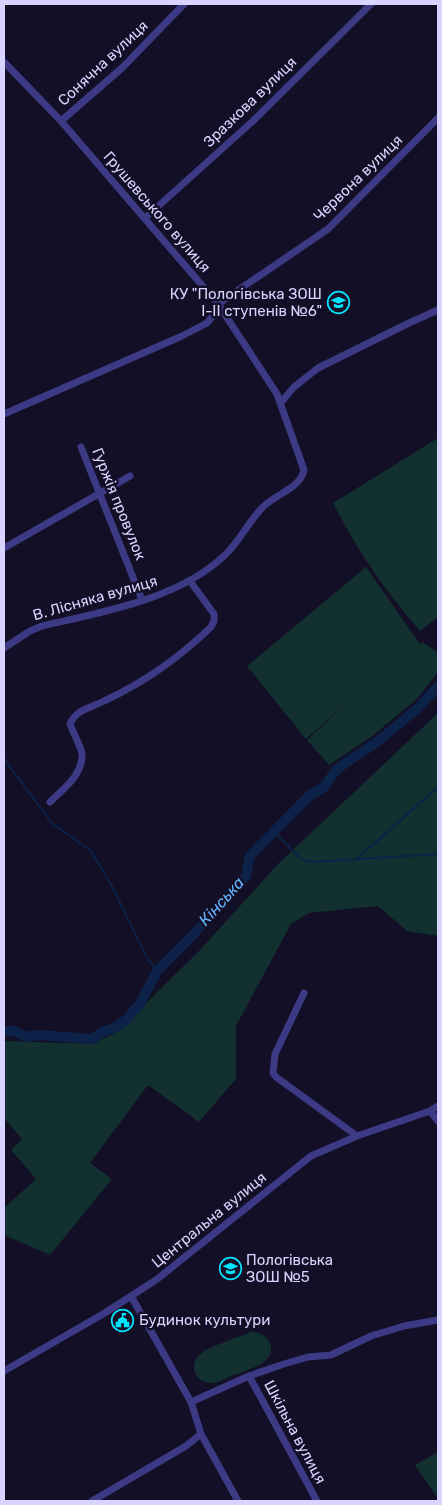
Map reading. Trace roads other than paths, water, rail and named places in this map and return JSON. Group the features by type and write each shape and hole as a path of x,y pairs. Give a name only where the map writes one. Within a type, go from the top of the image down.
{"street":[{"name":"Сонячна вулиця","path":"61,122 122,68 184,4"},
{"name":"Зразкова вулиця","path":"145,218 253,120 371,4"},
{"name":"Грушевського вулиця","path":"4,62 61,122 219,305 280,402 304,465 303,475"},
{"name":"Червона вулиця","path":"4,414 182,336 207,323 219,305 328,229 438,118"},
{"path":"280,402 294,387 318,368 436,310"},
{"name":"Гуржія провулок","path":"81,447 142,600"},
{"name":"В. Лісняка вулиця","path":"4,648 30,631 42,626 142,600 190,581 226,555 264,506 299,481 303,475"},
{"path":"4,548 130,476"},
{"path":"50,802 72,781 78,770 82,753 70,724 73,717 77,713 104,701 142,680 179,654 211,627 214,614 190,581"},
{"path":"304,993 275,1054 273,1073 357,1136"},
{"name":"Центральна вулиця","path":"4,1371 156,1280 310,1156 357,1136 430,1111 438,1106"},
{"path":"430,1111 438,1121"},
{"path":"131,1296 191,1402 201,1434 238,1501"},
{"path":"191,1402 250,1376 284,1364 308,1357 330,1355 371,1336 396,1328 438,1320"},
{"name":"Шкільна вулиця","path":"250,1376 317,1501"},
{"path":"92,1501 186,1446 201,1434"}],"waterway":[{"name":"Кінська","path":"4,1031 14,1031 26,1037 39,1035 92,1039 129,1018 131,1013 140,1004 157,971 191,937 246,876 250,856 310,795 323,788 337,769 377,742 417,709 438,686"},
{"path":"4,759 52,823 91,851 113,888 146,956 157,971"},
{"path":"358,858 438,787"},
{"path":"274,832 301,859 312,862 438,854"}],"place":[{"name":"КУ \"Пологівська ЗОШ І-ІІ ступенів №6\"","path":"338,303"},
{"name":"Пологівська ЗОШ №5","path":"230,1269"},
{"name":"Будинок культури","path":"123,1320"}]}
